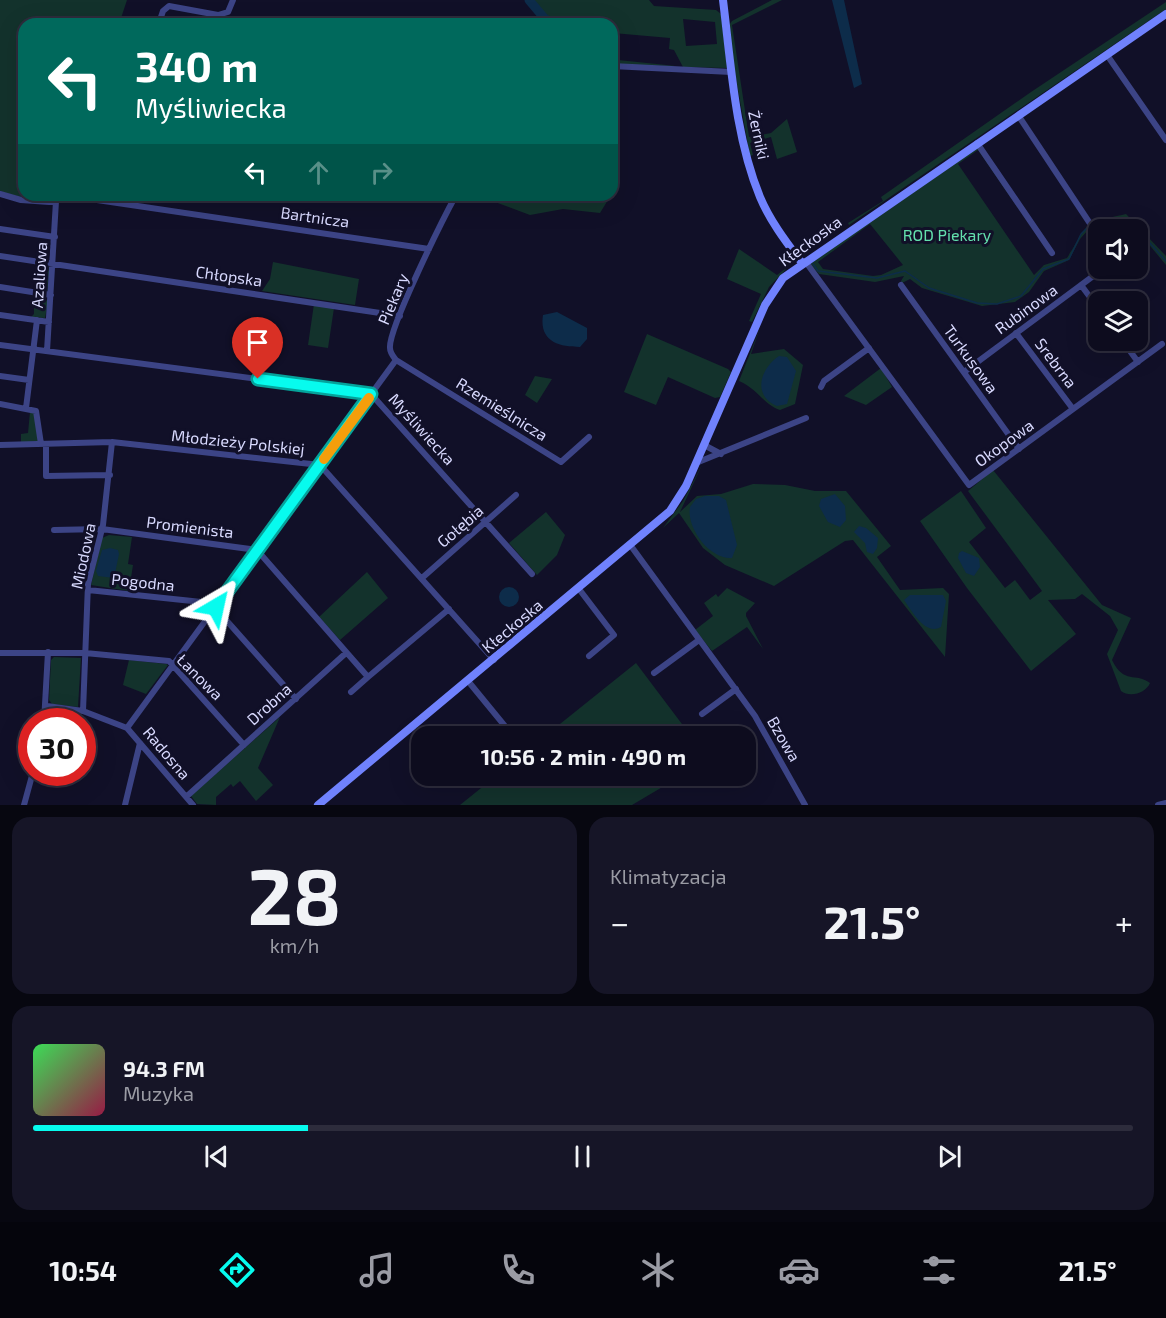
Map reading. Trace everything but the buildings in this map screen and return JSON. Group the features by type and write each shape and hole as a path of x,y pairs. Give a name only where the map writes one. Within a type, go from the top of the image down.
{"main road":[{"name":"Żerniki","path":"723,0 732,72 746,153 760,197 770,217 803,262"},
{"name":"Kłeckoska","path":"318,805 579,590 673,508 696,463 769,296 783,278 803,262 1166,14"}],"street":[{"path":"160,18 162,11 169,6 218,15 228,12 233,0"},
{"path":"1107,55 1166,140"},
{"path":"618,66 732,72"},
{"path":"1018,115 1088,220"},
{"path":"977,143 1052,253"},
{"name":"Bartnicza","path":"0,194 18,199"},
{"name":"Azaliowa","path":"47,351 56,201"},
{"name":"Bartnicza","path":"104,201 429,249"},
{"name":"Piekary","path":"396,360 389,347 400,316 453,201"},
{"path":"0,229 55,237"},
{"name":"Chłopska","path":"0,256 400,316"},
{"name":"Okopowa","path":"803,262 969,485 1162,344"},
{"name":"Rubinowa","path":"964,372 1089,279"},
{"name":"Turkusowa","path":"901,285 1019,449"},
{"path":"1081,285 1088,294"},
{"path":"0,287 51,295"},
{"path":"0,315 49,322"},
{"name":"Azaliowa","path":"26,408 37,320"},
{"name":"Srebrna","path":"1016,333 1073,409"},
{"name":"Myśliwiecka","path":"0,345 371,394 532,574"},
{"path":"821,387 824,381 869,348"},
{"path":"1130,351 1138,362"},
{"path":"127,728 396,360"},
{"name":"Rzemieślnicza","path":"396,360 561,462 589,437"},
{"path":"0,376 29,380"},
{"path":"0,404 26,408 38,414 46,476 110,475"},
{"path":"696,463 806,418"},
{"name":"Młodzieży Polskiej","path":"0,445 112,442 320,465 494,660"},
{"name":"Miodowa","path":"83,708 88,590 102,529 112,442"},
{"path":"704,445 720,454"},
{"name":"Gołębia","path":"422,578 516,495"},
{"name":"Promienista","path":"54,530 102,529 257,550"},
{"name":"Bzowa","path":"631,546 755,716 805,805"},
{"path":"257,550 368,677"},
{"name":"Pogodna","path":"88,590 211,603 216,607"},
{"path":"579,590 614,636 589,656"},
{"path":"216,607 296,699"},
{"path":"351,692 449,609"},
{"path":"654,673 699,640"},
{"path":"47,706 48,652"},
{"name":"Łanowa","path":"0,653 85,652 169,661 244,745"},
{"name":"Drobna","path":"186,796 346,653"},
{"path":"468,681 505,726"},
{"path":"702,714 736,689"},
{"name":"Radosna","path":"47,706 61,708"},
{"name":"Radosna","path":"96,716 127,728 193,805"},
{"path":"124,805 140,743"},
{"path":"24,805 29,786"},
{"path":"1158,805 1166,803"}],"green space":[{"path":"0,0 127,0 121,18 18,18 18,196 0,191"},
{"path":"531,0 649,0 654,6 716,10 721,14 727,68 683,67 674,50 669,49 670,38 618,33 618,18 544,18","holes":["683,19 715,22 717,44 686,46"]},
{"path":"772,0 782,0 732,25 749,137 771,133 787,119 797,152 777,159 771,137 750,143 753,155 750,156 729,25 732,21"},
{"path":"1166,2 1166,9 849,225 848,223 883,201 881,197 1031,92"},
{"path":"618,60 676,66 618,65"},
{"name":"ROD Piekary","path":"978,148 1026,220 978,150 958,164 1034,275 1044,265 1067,258 1088,226 1088,230 1080,239 1069,260 1044,271 1029,292 1015,302 982,306 922,288 910,279 902,283 904,276 875,282 819,274 810,264","holes":["870,224 903,265 881,275 873,276 823,269 818,262"]},
{"path":"492,201 607,201 600,213 563,209 530,215"},
{"name":"ROD Piekary","path":"1126,214 1131,219 1105,219"},
{"name":"ROD Piekary","path":"1148,237 1166,256 1166,265 1148,243"},
{"path":"739,249 777,275 790,265 769,287 752,322 749,321 761,294 727,279"},
{"path":"273,262 359,279 355,305 262,291 270,279"},
{"path":"38,265 50,267 47,292 35,290"},
{"path":"34,296 48,301 45,318 31,317 34,314"},
{"path":"314,304 334,308 328,348 308,345"},
{"path":"760,328 751,354 784,349 803,365 795,404 780,410 739,381"},
{"path":"647,334 728,369 731,372 720,397 715,398 668,377 656,405 624,392"},
{"path":"881,368 892,387 866,405 844,396"},
{"path":"535,376 552,379 537,403 525,395"},
{"path":"30,412 35,412 38,441 21,443 21,434 28,433"},
{"path":"702,465 680,512 697,496 721,494 753,484 785,485 815,491 846,491 891,546 877,557 900,590 943,588 949,594 945,657 853,540 845,541 774,586 725,565 703,548 679,513 663,528 683,501"},
{"path":"993,470 1102,605 1131,618 1112,660 1121,673 1150,683 1141,692 1129,694 1121,691 1107,654 1118,630 1110,616 1082,594 1075,599 1048,600 1076,634 1031,671 967,588 920,521 961,491 986,528 969,542 1005,588 1015,580 1030,600 1042,591 968,491"},
{"path":"546,512 565,535 557,555 537,575 509,543"},
{"path":"109,535 132,537 128,564 133,565 129,591 91,585 102,538"},
{"path":"367,572 388,598 340,640 319,617"},
{"path":"727,588 755,603 746,616 763,649 747,627 712,651 695,630 713,616 704,603 716,594 718,597"},
{"path":"54,657 81,658 78,707 52,704 49,700 51,660"},
{"path":"129,660 168,665 146,694 123,685"},
{"path":"636,663 683,726 557,726"},
{"path":"280,717 258,768 273,785 256,801 240,781 233,787 231,784 216,797 216,805 197,804 191,796"},
{"path":"484,786 664,786 632,805 460,805"}],"water":[{"path":"832,0 844,0 862,84 854,88"},
{"path":"557,312 587,328 587,339 580,347 564,346 547,337 544,331 543,315"},
{"path":"779,356 787,357 796,371 787,404 777,406 764,395 762,382 767,368"},
{"path":"835,494 845,506 846,520 840,527 828,522 819,506 821,499"},
{"path":"705,496 719,496 726,500 737,545 732,558 716,554 708,548 701,541 692,524 690,507 696,499"},
{"path":"859,526 866,528 878,538 877,548 873,554 867,552 865,543 854,532"},
{"path":"110,548 118,550 119,554 114,578 98,576 96,571 102,550"},
{"path":"962,551 979,558 980,567 974,576 966,573 958,558"},
{"path":"509,587 516,590 519,597 516,604 509,607 502,604 499,597 502,590"},
{"path":"910,595 943,595 946,601 941,627 930,628 915,616 904,600"}],"waterway":[{"path":"529,0 544,18"},
{"path":"813,264 818,271 877,278 905,271 929,288 977,303 997,304 1021,296 1043,269 1069,259 1081,234 1087,228 1119,219 1131,222 1166,261"}],"slow traffic":[{"path":"324,459 369,398"}],"route":[{"path":"216,607 371,394 258,379"}]}
